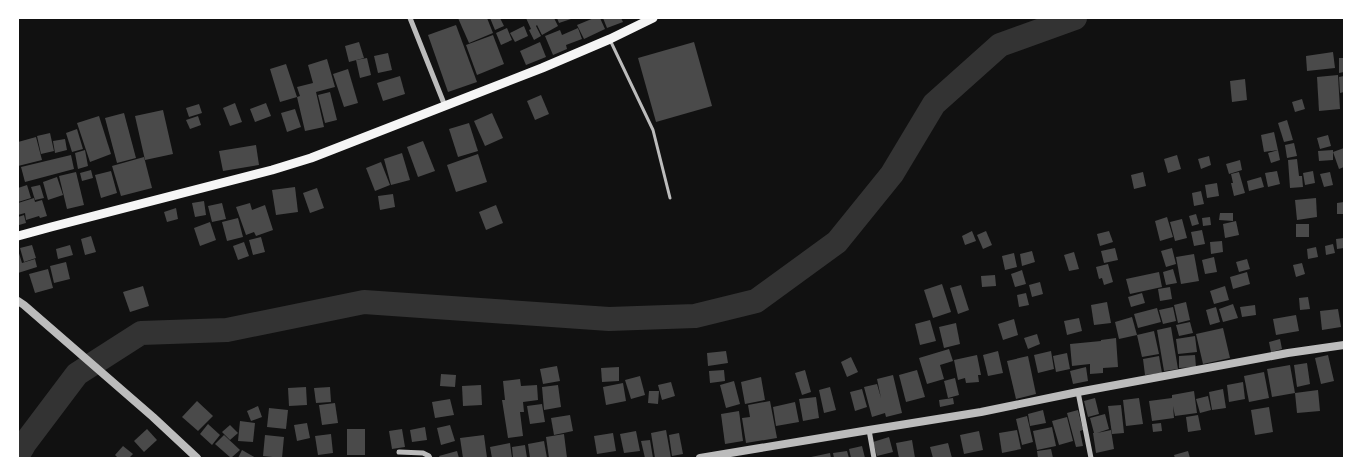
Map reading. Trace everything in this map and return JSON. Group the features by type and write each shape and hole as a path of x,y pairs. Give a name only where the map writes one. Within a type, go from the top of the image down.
{"main road":[{"path":"18,236 311,158 542,68 653,18"}],"street":[{"path":"410,18 445,106"},
{"path":"21,303 153,417 197,458"},
{"path":"700,458 981,412 1078,392 1344,344"},
{"path":"1078,392 1091,458"},
{"path":"868,430 874,458"},
{"path":"400,452 422,453 430,458"}],"lane":[{"path":"610,39 653,130 670,198"}],"building":[{"path":"458,18 487,18 493,33 469,43"},
{"path":"490,18 500,18 504,26 495,30"},
{"path":"526,18 554,18 558,26 542,35 537,25 541,36 534,40"},
{"path":"557,18 574,18 559,23"},
{"path":"594,18 600,18 605,29 584,39 577,25"},
{"path":"603,18 621,18 623,22 607,28"},
{"path":"456,25 477,82 448,92 428,35"},
{"path":"524,26 528,36 515,42 510,33"},
{"path":"507,28 512,40 501,45 496,33"},
{"path":"578,28 582,39 566,45 567,49 553,55 545,36 560,30 562,35"},
{"path":"493,35 504,64 477,75 466,45"},
{"path":"359,42 364,58 349,62 345,46"},
{"path":"540,42 546,57 526,65 520,51"},
{"path":"694,42 712,106 656,122 638,58"},
{"path":"1333,52 1335,68 1307,71 1306,56"},
{"path":"388,53 392,70 378,73 374,56"},
{"path":"367,58 371,75 360,78 356,60"},
{"path":"1339,58 1344,58 1344,72 1339,73"},
{"path":"327,59 335,87 316,92 324,127 305,131 297,97 300,96 297,87 313,83 308,65"},
{"path":"286,64 297,97 280,102 270,69"},
{"path":"348,69 358,103 344,107 333,74"},
{"path":"1338,75 1340,109 1319,111 1317,77"},
{"path":"400,76 405,94 383,101 377,83"},
{"path":"1344,76 1344,92 1340,93 1339,77"},
{"path":"1245,79 1247,100 1232,102 1230,81"},
{"path":"330,92 337,120 325,123 318,95"},
{"path":"541,95 549,114 535,120 527,101"},
{"path":"1302,99 1305,109 1295,112 1292,102"},
{"path":"235,103 242,122 230,126 223,108"},
{"path":"266,103 271,116 255,122 250,109"},
{"path":"199,104 202,113 189,117 186,108"},
{"path":"295,109 301,127 287,132 281,113"},
{"path":"163,110 173,154 145,160 135,116"},
{"path":"124,113 136,158 117,163 105,118"},
{"path":"492,113 503,138 485,146 474,121"},
{"path":"99,116 111,154 90,162 77,123"},
{"path":"198,116 201,125 190,129 186,120"},
{"path":"1287,120 1293,140 1284,142 1278,123"},
{"path":"469,123 478,151 458,157 449,129"},
{"path":"77,129 83,149 72,152 66,133"},
{"path":"1274,132 1278,150 1264,152 1261,135"},
{"path":"50,133 54,151 41,154 37,136"},
{"path":"1328,135 1331,146 1320,149 1317,138"},
{"path":"36,137 42,160 18,166 18,142"},
{"path":"65,139 67,150 55,153 53,141"},
{"path":"423,141 435,171 418,177 407,147"},
{"path":"1294,143 1297,156 1287,158 1285,145"},
{"path":"256,145 259,165 223,171 219,151"},
{"path":"1344,148 1344,167 1339,169 1333,152"},
{"path":"85,150 88,166 78,169 75,153"},
{"path":"1278,150 1280,160 1271,163 1268,153"},
{"path":"1333,150 1333,160 1319,161 1318,151"},
{"path":"402,153 410,180 391,185 384,159"},
{"path":"478,154 487,182 456,192 447,165"},
{"path":"71,155 74,169 25,182 21,167"},
{"path":"1177,155 1181,169 1168,173 1164,159"},
{"path":"1209,156 1211,165 1201,169 1198,159"},
{"path":"144,157 152,188 121,196 112,166"},
{"path":"1297,159 1299,176 1302,176 1303,187 1290,188 1288,160"},
{"path":"1240,160 1242,170 1229,174 1226,164"},
{"path":"381,162 390,185 375,191 366,168"},
{"path":"91,170 93,178 82,181 80,173"},
{"path":"111,171 117,193 101,198 95,175"},
{"path":"1277,171 1280,184 1268,187 1265,173"},
{"path":"1313,171 1315,183 1305,185 1303,173"},
{"path":"76,172 84,205 67,209 59,176"},
{"path":"1143,172 1146,186 1134,189 1131,175"},
{"path":"1239,172 1245,193 1234,196 1231,174"},
{"path":"1330,172 1333,185 1324,187 1320,174"},
{"path":"57,177 63,195 48,200 43,182"},
{"path":"1261,177 1264,187 1249,191 1247,181"},
{"path":"1217,183 1219,196 1207,198 1205,185"},
{"path":"27,185 31,198 18,202 18,188"},
{"path":"40,185 44,198 35,200 31,187"},
{"path":"295,187 298,212 276,215 272,190"},
{"path":"317,188 324,208 310,213 303,193"},
{"path":"1201,191 1204,204 1194,206 1192,193"},
{"path":"393,194 395,207 380,210 378,196"},
{"path":"34,198 35,202 42,200 47,216 26,220 25,213 18,215 18,203"},
{"path":"1316,198 1317,217 1297,220 1295,200"},
{"path":"204,201 206,215 195,217 192,203"},
{"path":"1344,202 1344,214 1337,214 1337,203"},
{"path":"222,203 226,219 212,222 208,206"},
{"path":"250,203 252,210 265,205 273,230 256,236 254,232 246,235 236,207"},
{"path":"496,205 503,223 486,230 479,212"},
{"path":"176,208 178,219 167,222 164,212"},
{"path":"1220,213 1233,213 1233,221 1219,220"},
{"path":"1196,214 1199,224 1192,226 1189,216"},
{"path":"24,215 26,223 19,225 18,217"},
{"path":"1167,217 1173,237 1160,241 1155,221"},
{"path":"1210,217 1211,225 1203,226 1202,218"},
{"path":"238,218 243,237 227,241 222,222"},
{"path":"1182,219 1187,238 1175,241 1170,222"},
{"path":"1236,221 1239,235 1225,238 1223,224"},
{"path":"210,222 216,240 200,246 194,228"},
{"path":"1296,224 1309,224 1309,237 1296,237"},
{"path":"1202,230 1205,244 1194,246 1191,232"},
{"path":"972,231 976,241 965,245 962,236"},
{"path":"986,231 992,245 983,249 977,235"},
{"path":"1109,231 1113,242 1100,246 1097,234"},
{"path":"91,236 96,252 85,255 81,239"},
{"path":"261,237 265,252 253,255 249,240"},
{"path":"1344,238 1344,248 1337,249 1336,239"},
{"path":"1222,241 1223,252 1211,254 1210,242"},
{"path":"244,242 249,256 238,260 233,246"},
{"path":"1333,244 1335,253 1326,255 1325,246"},
{"path":"32,245 36,258 24,262 20,248"},
{"path":"70,245 73,255 58,259 56,249"},
{"path":"1316,247 1318,257 1308,259 1307,249"},
{"path":"1115,248 1118,260 1104,263 1101,251"},
{"path":"1172,248 1176,264 1166,267 1161,251"},
{"path":"18,250 22,263 35,259 37,267 18,273"},
{"path":"1032,251 1035,262 1022,266 1020,254"},
{"path":"1074,252 1079,269 1069,271 1064,255"},
{"path":"1014,253 1017,267 1005,270 1002,256"},
{"path":"1194,254 1199,281 1181,284 1176,257"},
{"path":"1214,257 1217,272 1205,274 1202,260"},
{"path":"1247,259 1250,269 1239,272 1236,262"},
{"path":"66,262 70,279 54,283 50,266"},
{"path":"1302,263 1305,274 1296,277 1293,265"},
{"path":"1108,264 1113,282 1104,285 1102,278 1099,279 1096,267"},
{"path":"48,269 53,288 35,293 29,274"},
{"path":"1173,269 1177,283 1166,285 1163,272"},
{"path":"1022,270 1026,284 1015,287 1011,274"},
{"path":"1159,272 1162,287 1130,294 1126,279"},
{"path":"1247,272 1250,284 1233,289 1230,277"},
{"path":"995,275 996,286 982,287 981,276"},
{"path":"1040,282 1043,294 1032,297 1029,285"},
{"path":"942,284 951,312 933,318 924,290"},
{"path":"961,285 969,310 958,314 950,288"},
{"path":"143,286 149,306 130,312 123,292"},
{"path":"1225,286 1229,300 1214,304 1210,291"},
{"path":"1170,287 1172,299 1160,301 1158,289"},
{"path":"1026,293 1029,305 1019,307 1017,295"},
{"path":"1142,293 1145,303 1131,307 1128,297"},
{"path":"1308,297 1310,309 1300,310 1299,298"},
{"path":"1107,302 1111,323 1094,325 1091,305"},
{"path":"1186,302 1190,320 1178,323 1174,305"},
{"path":"1233,304 1238,318 1223,322 1219,309"},
{"path":"1255,305 1256,315 1242,317 1240,307"},
{"path":"1173,307 1176,321 1163,324 1159,310"},
{"path":"1216,307 1220,322 1210,325 1206,310"},
{"path":"1157,308 1161,322 1138,328 1134,314"},
{"path":"1338,309 1341,327 1322,330 1320,311"},
{"path":"1296,315 1299,331 1276,335 1273,319"},
{"path":"1132,317 1137,335 1119,339 1115,322"},
{"path":"1079,318 1082,331 1067,335 1064,321"},
{"path":"1014,319 1018,335 1003,340 998,324"},
{"path":"930,320 936,341 920,345 915,324"},
{"path":"1190,322 1193,333 1179,336 1176,325"},
{"path":"956,323 960,344 944,348 939,327"},
{"path":"1171,327 1178,369 1164,371 1157,330"},
{"path":"1223,328 1230,358 1203,364 1196,334"},
{"path":"1154,331 1159,354 1142,357 1137,335"},
{"path":"1037,334 1040,344 1028,349 1024,338"},
{"path":"1195,336 1197,352 1178,354 1176,339"},
{"path":"1116,338 1118,367 1103,368 1103,373 1090,374 1090,364 1072,366 1070,344"},
{"path":"1280,339 1282,349 1271,352 1269,342"},
{"path":"949,349 953,361 940,365 944,379 927,384 919,358"},
{"path":"726,351 728,363 708,366 707,353"},
{"path":"998,351 1003,373 988,376 983,355"},
{"path":"1051,351 1054,369 1038,373 1034,355"},
{"path":"1067,353 1070,369 1056,372 1053,356"},
{"path":"977,355 981,375 978,375 979,382 966,383 965,378 958,380 954,360"},
{"path":"1195,355 1196,367 1179,368 1179,356"},
{"path":"1328,355 1334,381 1321,384 1315,358"},
{"path":"1028,356 1036,394 1016,399 1007,361"},
{"path":"1159,356 1162,373 1145,375 1143,359"},
{"path":"851,357 858,372 847,377 841,362"},
{"path":"1307,363 1310,384 1297,387 1294,365"},
{"path":"1290,365 1295,393 1272,397 1267,369"},
{"path":"557,366 560,381 543,384 540,369"},
{"path":"619,367 619,381 602,382 601,368"},
{"path":"1086,367 1088,381 1073,384 1070,371"},
{"path":"724,370 725,381 710,383 709,371"},
{"path":"805,370 811,392 802,395 795,373"},
{"path":"917,370 925,397 906,402 899,375"},
{"path":"1264,372 1269,398 1249,402 1244,376"},
{"path":"441,374 456,375 455,387 440,386"},
{"path":"893,375 902,413 886,417 885,413 872,417 864,387 877,384 881,398 877,379"},
{"path":"640,376 645,395 631,399 625,380"},
{"path":"761,377 765,400 745,404 741,382"},
{"path":"955,378 959,395 948,398 944,381"},
{"path":"520,379 521,386 537,385 538,400 523,402 524,412 520,412 523,436 508,438 502,400 505,400 503,381"},
{"path":"734,381 740,404 726,408 720,385"},
{"path":"671,382 675,396 662,400 658,385"},
{"path":"1243,382 1245,399 1229,402 1227,385"},
{"path":"623,383 626,401 606,405 603,387"},
{"path":"481,385 482,405 463,406 462,386"},
{"path":"558,385 561,407 544,410 542,387"},
{"path":"306,387 307,405 289,406 288,388"},
{"path":"330,387 331,402 316,403 314,388"},
{"path":"830,387 836,410 824,413 819,390"},
{"path":"862,389 867,407 855,411 850,392"},
{"path":"1223,389 1226,408 1212,410 1209,392"},
{"path":"1318,390 1320,411 1297,413 1295,393"},
{"path":"649,391 659,391 658,404 648,403"},
{"path":"1194,391 1197,413 1175,416 1173,406 1174,418 1152,421 1149,401 1172,398 1172,395"},
{"path":"1208,396 1211,410 1200,413 1196,399"},
{"path":"816,397 819,418 803,421 799,399"},
{"path":"953,398 954,404 940,407 939,400"},
{"path":"1095,398 1099,414 1088,417 1084,401"},
{"path":"1139,398 1143,424 1126,426 1123,400"},
{"path":"450,399 454,415 435,418 432,402"},
{"path":"197,401 213,416 198,431 182,417"},
{"path":"770,401 777,438 746,443 742,418 750,417 748,405"},
{"path":"795,402 799,422 776,426 773,407"},
{"path":"335,403 338,423 322,425 319,405"},
{"path":"542,404 545,422 530,424 527,406"},
{"path":"1121,405 1124,433 1112,434 1108,406"},
{"path":"258,406 262,417 251,421 247,411"},
{"path":"1269,407 1273,432 1255,435 1251,410"},
{"path":"269,408 288,410 286,429 267,427"},
{"path":"1043,410 1046,423 1030,426 1028,414"},
{"path":"1078,410 1083,430 1080,431 1083,446 1076,447 1067,413"},
{"path":"739,411 743,441 725,444 721,414"},
{"path":"1105,414 1109,429 1097,433 1111,430 1114,449 1096,453 1090,418"},
{"path":"570,415 573,431 554,435 551,418"},
{"path":"1198,415 1201,430 1188,432 1186,417"},
{"path":"1027,416 1033,442 1022,445 1016,419"},
{"path":"1067,417 1073,441 1059,445 1052,421"},
{"path":"240,421 255,423 253,442 238,441"},
{"path":"307,423 310,438 297,441 294,425"},
{"path":"1161,423 1162,431 1153,432 1152,424"},
{"path":"208,424 220,435 212,445 200,434"},
{"path":"230,425 238,433 230,440 222,432"},
{"path":"450,425 455,441 441,445 437,428"},
{"path":"425,427 427,440 412,442 410,430"},
{"path":"1052,427 1056,446 1037,450 1033,431"},
{"path":"147,429 157,440 144,452 134,441"},
{"path":"347,429 365,429 365,455 347,455"},
{"path":"402,429 405,447 392,449 389,431"},
{"path":"666,430 671,458 655,458 651,433"},
{"path":"1017,430 1021,449 1002,453 999,433"},
{"path":"636,431 640,451 624,453 620,434"},
{"path":"979,431 983,450 964,454 960,435"},
{"path":"613,433 616,451 597,454 594,436"},
{"path":"679,433 683,454 672,456 669,435"},
{"path":"331,434 333,453 318,455 315,436"},
{"path":"564,434 567,458 549,458 546,437"},
{"path":"224,435 240,450 231,458 215,444"},
{"path":"265,435 284,437 282,458 263,456"},
{"path":"484,435 487,458 463,458 460,438"},
{"path":"889,437 893,452 877,456 873,442"},
{"path":"650,440 653,458 645,458 641,441"},
{"path":"912,440 915,458 899,458 896,443"},
{"path":"544,441 547,458 530,458 528,444"},
{"path":"510,443 512,458 492,458 490,447"},
{"path":"948,443 952,458 933,458 930,447"},
{"path":"525,445 527,458 513,458 512,447"},
{"path":"123,446 133,454 129,458 118,458 115,455"},
{"path":"862,446 865,458 851,458 849,449"},
{"path":"1051,449 1053,458 1038,458 1037,451"},
{"path":"242,450 256,458 238,458"},
{"path":"457,451 459,458 440,458 439,456"},
{"path":"847,451 849,458 834,458 833,453"},
{"path":"1188,451 1190,458 1175,458 1174,455"},
{"path":"830,453 831,458 811,458 811,457"}],"waterway":[{"path":"18,455 77,374 141,333 227,330 364,302 609,319 695,316 756,301 837,242 892,174 934,104 1000,45 1075,18"}]}
